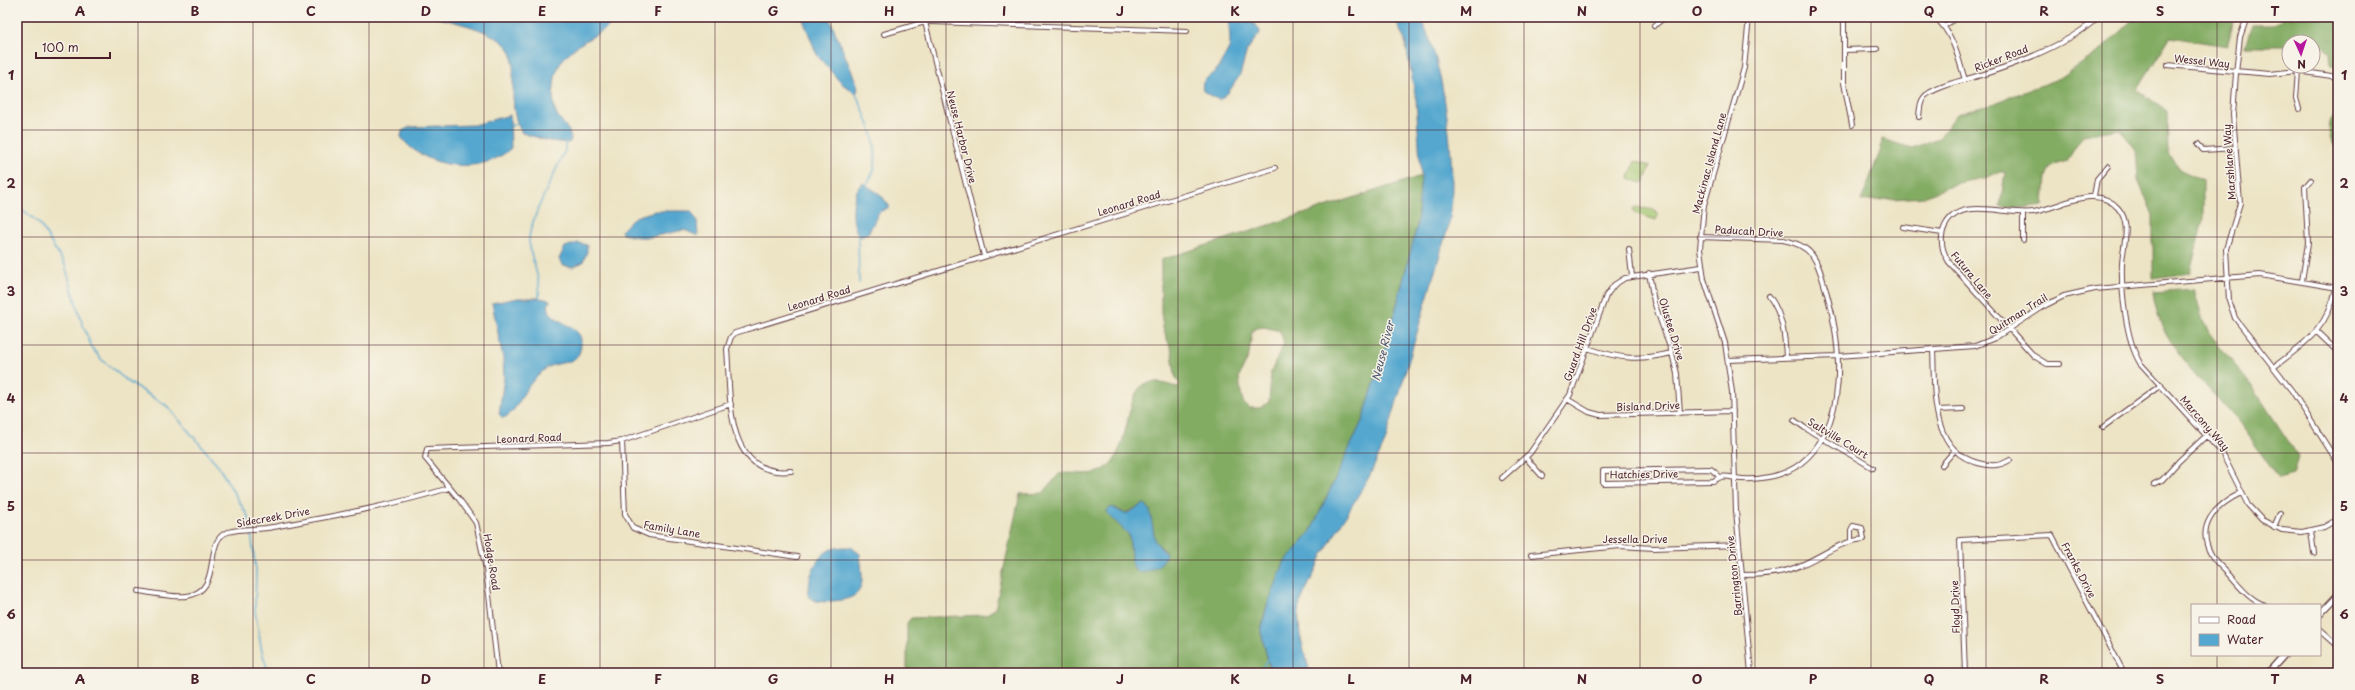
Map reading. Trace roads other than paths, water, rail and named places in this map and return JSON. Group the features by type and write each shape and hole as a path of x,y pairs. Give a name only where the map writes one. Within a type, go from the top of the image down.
{"street":[{"path":"1654,26 1665,17"},
{"name":"Mackinac Island Lane","path":"1734,478 1733,411 1728,360 1720,327 1706,291 1701,267 1700,237 1704,204 1744,68 1749,17"},
{"path":"1844,17 1844,82 1852,125"},
{"path":"1934,17 1944,26 1952,40 1965,80"},
{"path":"1944,26 1957,17"},
{"name":"Ricker Road","path":"1919,117 1920,103 1928,94 1990,72 2055,45 2078,32 2098,17"},
{"name":"Marshlane Way","path":"2247,17 2240,37 2233,115 2240,203 2226,249 2226,278 2229,300 2235,318 2274,367 2338,463"},
{"path":"884,34 925,22 1187,31"},
{"name":"Neuse Harbor Drive","path":"925,22 984,256"},
{"path":"1844,50 1877,49"},
{"name":"Wessel Way","path":"2167,65 2236,73 2281,73"},
{"path":"2298,74 2296,98 2299,109"},
{"name":"Wessel Way","path":"2318,74 2338,77"},
{"path":"2198,144 2203,150 2236,148"},
{"path":"2094,196 2097,179 2108,166"},
{"name":"Leonard Road","path":"427,449 622,441 731,404 727,349 731,337 735,333 1275,168"},
{"path":"2302,282 2308,243 2305,187 2311,180"},
{"path":"1903,227 1942,233 1955,215 1969,209 2022,213 2039,211 2094,196 2111,201 2125,218 2126,232 2122,264 2123,286"},
{"path":"2022,213 2022,240"},
{"name":"Futura Lane","path":"1942,233 1942,250 1949,262 2009,329 2041,362 2060,364"},
{"name":"Paducah Drive","path":"1700,237 1783,240 1794,242 1806,248 1818,265 1835,322 1838,356 1838,380 1829,423 1821,438 1807,457 1787,471 1764,478 1734,478"},
{"path":"1628,249 1632,276"},
{"name":"Guard Hill Drive","path":"1502,478 1526,458 1567,399 1610,289 1620,280 1632,276 1701,267"},
{"name":"Olustee Drive","path":"1649,273 1654,302 1672,353 1677,374 1680,413"},
{"name":"Quitman Trail","path":"1728,360 1838,356 1976,346 1995,338 2046,305 2064,296 2095,289 2272,275 2337,288"},
{"name":"Marcony Way","path":"2123,286 2128,335 2134,353 2227,462 2241,493 2255,514 2274,527 2293,532 2311,531 2337,522"},
{"path":"2274,367 2317,332 2329,315 2337,288"},
{"path":"1769,296 1777,308 1783,326 1786,358"},
{"path":"2317,332 2338,352"},
{"path":"1587,348 1625,359 1672,353"},
{"path":"1934,350 1937,410 1941,428 1955,450 1973,461 1992,466 2001,465 2010,460"},
{"path":"2103,427 2161,385"},
{"name":"Bisland Drive","path":"1567,399 1589,412 1600,415 1733,411"},
{"path":"731,404 735,434 741,448 749,459 761,467 776,473 791,471"},
{"path":"1937,410 1963,409"},
{"name":"Saltville Court","path":"1794,420 1821,438 1873,468"},
{"path":"2154,484 2162,480 2179,461 2206,436"},
{"name":"Family Lane","path":"622,441 625,514 633,528 649,535 797,557"},
{"name":"Hodge Road","path":"427,449 425,458 459,499 476,523 481,540 498,673"},
{"path":"1942,465 1955,450"},
{"path":"1526,458 1542,476"},
{"name":"Hatchies Drive","path":"1720,477 1710,469 1603,471 1603,483 1713,481 1720,477 1734,478"},
{"name":"Barrington Drive","path":"1734,478 1751,673"},
{"name":"Sidecreek Drive","path":"138,591 180,596 198,593 205,587 209,577 218,540 227,532 273,527 405,502 449,488"},
{"path":"2241,493 2226,500 2212,513 2208,525 2208,545 2213,558 2248,596 2262,604"},
{"path":"2274,527 2280,513"},
{"path":"1742,576 1790,570 1851,540 1864,539 1862,528 1853,526 1850,530 1851,540"},
{"path":"2311,531 2314,554"},
{"name":"Franks Drive","path":"1960,541 2052,535 2124,673"},
{"name":"Floyd Drive","path":"1960,541 1965,673"},
{"name":"Jessella Drive","path":"1531,555 1602,547 1654,548 1739,544"},
{"path":"2321,613 2338,595"},
{"path":"2321,631 2338,646"},
{"path":"2268,673 2283,656"}],"water":[{"path":"434,17 613,17 612,23 607,28 580,44 565,57 556,74 553,92 554,108 569,132 571,140 569,143 549,141 522,133 514,110 513,59 508,47 490,34 478,29"},
{"path":"802,17 829,17 857,84 858,89 856,94 841,83 817,55"},
{"path":"1230,17 1243,19 1253,23 1257,26 1260,33 1247,50 1240,75 1228,93 1219,100 1203,91 1202,86 1205,80 1218,69 1229,48"},
{"path":"1394,17 1420,17 1429,37 1436,61 1447,116 1450,145 1452,198 1450,220 1385,442 1369,477 1322,556 1300,603 1298,612 1300,635 1310,673 1271,673 1261,632 1266,609 1284,563 1311,531 1363,419 1387,343 1417,226 1421,176 1416,99 1405,41"},
{"path":"510,115 511,148 499,157 485,163 454,165 439,162 424,156 411,148 401,137 402,131 410,127 474,125"},
{"path":"863,183 881,195 890,207 879,212 869,232 861,237 857,233 853,218 853,210 856,193"},
{"path":"655,211 691,211 697,221 698,236 684,230 651,237 638,237 622,234 621,231 635,217"},
{"path":"578,243 587,245 587,252 583,262 573,267 562,265 559,259 565,247"},
{"path":"518,298 539,298 550,300 548,307 550,313 579,334 581,340 580,349 578,356 574,359 568,362 556,364 543,371 525,391 511,412 503,418 499,414 504,377 503,358 492,303"},
{"path":"1142,504 1145,504 1150,510 1155,541 1166,554 1162,562 1155,568 1138,572 1132,565 1129,535 1108,514 1107,510 1112,507 1122,513 1127,513"},
{"path":"839,547 851,547 860,554 862,581 861,588 857,593 844,600 826,602 820,602 809,597 809,583 813,569 821,557 832,549"}],"waterway":[{"path":"17,19 23,17"},
{"path":"612,22 619,22 626,17"},
{"path":"856,94 871,131 875,150 874,170 866,187"},
{"path":"511,126 518,123"},
{"path":"539,298 539,282 530,249 530,233 538,209 565,150 565,142"},
{"path":"17,205 39,223 65,265 81,320 92,348 101,359 127,381 167,406 217,464 249,518 256,570 255,611 262,652 269,673"},
{"path":"858,234 859,283"},
{"path":"1258,673 1268,660"}],"water label":[{"name":"Neuse River","path":"1383,351"}]}
